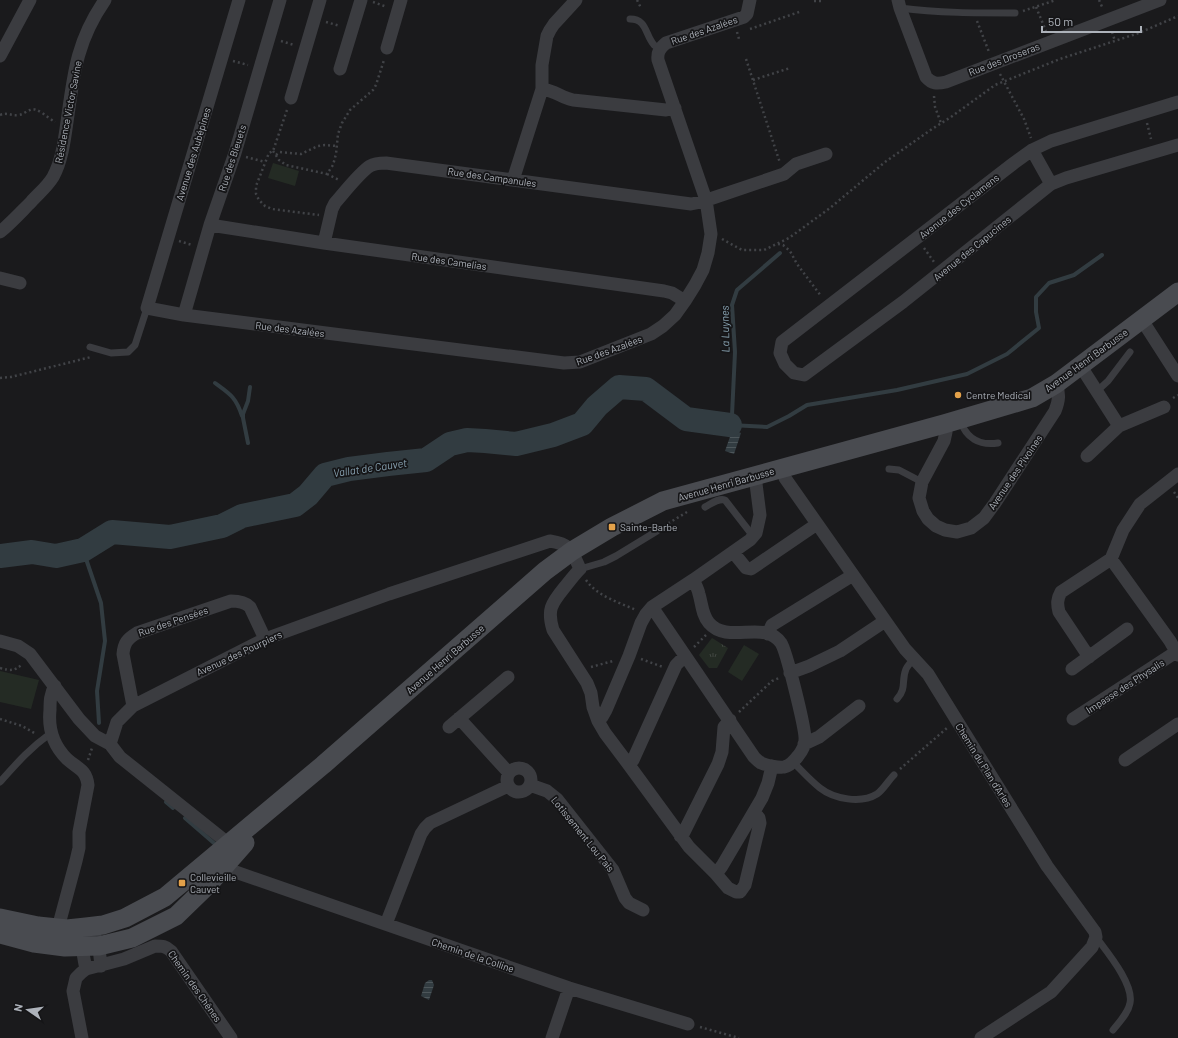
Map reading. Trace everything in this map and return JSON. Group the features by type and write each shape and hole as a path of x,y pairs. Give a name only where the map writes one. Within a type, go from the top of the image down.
{"main road":[{"name":"Avenue Henri Barbusse","path":"0,918 38,926 67,929 103,925 125,918 165,897 218,862 323,765 545,571 572,551 612,527 663,502 1032,398 1056,384 1178,292"},
{"name":"Avenue Henri Barbusse","path":"0,934 34,943 65,947 90,946 132,938 176,916 209,884 218,862"}],"street":[{"path":"0,56 30,0"},
{"name":"Résidence Victor Savine","path":"0,232 53,178 61,155 75,68 80,49 87,30 105,0"},
{"name":"Avenue des Aubépines","path":"147,308 239,0"},
{"name":"Rue des Bleuets","path":"184,315 210,226 235,153 280,0"},
{"path":"291,98 320,0"},
{"path":"512,180 542,89 542,64 547,36 550,30 576,0"},
{"name":"Rue des Azalées","path":"147,308 184,315 564,363 580,362 651,334 663,326 674,315 695,285 703,270 711,234 706,200 658,60 658,54 660,49 666,43 744,17 747,14 750,0"},
{"name":"Rue des Droseras","path":"934,83 946,82 1160,0"},
{"path":"340,68 352,29 366,1"},
{"path":"899,4 926,77 934,83"},
{"path":"387,48 400,5"},
{"path":"542,89 550,90 565,98 573,100 666,110 675,108"},
{"name":"Avenue des Cyclamens","path":"785,364 780,353 782,342 1032,150 1052,141 1178,102"},
{"name":"Avenue des Capucines","path":"785,364 794,373 804,375 903,302 1051,184 1066,178 1178,145"},
{"path":"1032,150 1051,184"},
{"name":"Rue des Campanules","path":"324,243 335,203 364,170 370,165 377,163 386,162 691,204 784,174 796,164 826,154"},
{"name":"Rue des Camelias","path":"210,226 664,291 685,301"},
{"path":"0,278 20,283"},
{"path":"1142,320 1178,375"},
{"path":"1080,365 1119,426"},
{"name":"Avenue des Pivoines","path":"952,421 946,432 944,441 922,482 919,498 923,511 928,519 936,526 945,530 957,532 971,528 984,518 995,503 1055,411 1059,402 1059,391 1056,384"},
{"path":"1087,456 1119,426 1164,407"},
{"name":"Chemin du Plan d'Arles","path":"783,468 785,478 905,650 928,674 1047,866 1095,932 1096,937"},
{"path":"1089,657 1059,612 1057,604 1058,598 1061,592 1111,559 1123,530 1140,504 1178,474"},
{"path":"598,721 606,710 641,623 649,611 750,540 756,533 760,515 755,476"},
{"path":"733,552 746,568 751,569 817,524"},
{"name":"Avenue des Pourpiers","path":"110,744 117,722 133,706 265,639 389,594 550,541 567,546 572,551"},
{"path":"572,551 580,569 554,600 551,607 551,622 553,630 587,683 591,693 593,707 604,733 689,847 728,888 736,892 740,892 745,885 760,822 759,818 754,812"},
{"path":"1111,559 1176,646"},
{"path":"768,634 772,626 853,575"},
{"path":"649,611 685,656 754,757 761,763 772,766 784,767 793,762 803,751 805,740 804,726 784,648 781,642 777,638 768,634 757,632 727,633 714,628 708,622 703,613 699,594 693,580"},
{"name":"Rue des Pensées","path":"133,706 123,654 124,646 127,640 137,634 231,601 238,601 247,604 250,607 265,639"},
{"path":"790,673 809,666 840,651 885,621"},
{"path":"1072,669 1127,629"},
{"path":"0,642 18,646 32,656 79,719 96,736 110,744 120,757 224,840 232,849"},
{"name":"Impasse des Physalis","path":"1073,719 1176,646"},
{"path":"629,765 633,760 676,665 685,656"},
{"path":"449,727 508,677"},
{"path":"55,686 51,694 47,736 68,759 80,768 87,778 88,785 79,832 76,861 58,928"},
{"path":"804,744 819,737 859,706"},
{"path":"459,718 509,773"},
{"path":"680,836 684,832 718,764 722,752 724,727 730,720"},
{"path":"1125,760 1178,724"},
{"path":"716,874 754,812 768,783 772,766"},
{"path":"518,768 526,770 529,773 530,785 525,790 518,792 514,791 508,786 506,779 509,773 514,769 518,768"},
{"name":"Lotissement Lou Pais","path":"530,785 547,791 557,799 610,865 625,898 629,903 643,910"},
{"path":"386,924 421,834 425,828 430,823 508,786"},
{"name":"Chemin de la Colline","path":"218,862 386,924 568,988 688,1024"},
{"path":"82,1038 73,990 76,978 86,969 90,946 95,935 86,927"},
{"path":"981,1038 1051,992 1092,947 1096,937"},
{"path":"90,946 101,966"},
{"name":"Chemin des Chênes","path":"86,969 124,959 155,946 165,946 171,951 231,1038"},
{"path":"552,1038 568,988"}],"lane":[{"path":"899,4 917,10 974,13 1015,13"},
{"path":"630,19 636,19 642,23 654,45 660,49"},
{"path":"90,347 111,353 128,352 135,344 147,308"},
{"path":"1096,391 1108,381 1130,352"},
{"path":"952,421 978,442 990,444 998,443"},
{"path":"889,469 899,470 922,482"},
{"path":"705,507 722,499 725,500 753,536"},
{"path":"580,569 604,562 657,531"},
{"path":"897,699 903,690 907,667 914,659"},
{"path":"0,782 23,756 47,736"},
{"path":"793,762 821,789 851,800 865,799 877,794 894,775"},
{"path":"1096,937 1120,972 1129,991 1130,1003 1126,1013 1113,1030"}],"path":[{"path":"637,0 641,8"},
{"path":"814,1 822,0"},
{"path":"1015,13 1056,0"},
{"path":"366,1 400,5"},
{"path":"1036,7 1050,42"},
{"path":"974,13 994,63 1024,119 1033,141 1032,150"},
{"path":"711,234 742,250 764,250 789,238 830,208 874,170 995,85 1060,59 1139,33 1178,16"},
{"path":"314,18 352,29"},
{"path":"736,31 739,39"},
{"path":"269,37 306,48"},
{"path":"273,151 279,160 286,164 327,174 333,165 336,154 338,134 342,122 350,110 373,90 376,85 387,48"},
{"path":"222,58 260,69"},
{"path":"746,60 784,174"},
{"path":"753,80 790,68"},
{"path":"934,83 935,107 941,123"},
{"path":"291,98 273,151 269,153 256,186 256,194 265,206 272,209 330,217"},
{"path":"0,115 8,113 16,116 21,115 31,108 36,109 49,119 67,125"},
{"path":"1144,113 1155,152"},
{"path":"276,155 280,152 301,154 318,146 337,146"},
{"path":"251,158 265,162"},
{"path":"168,238 204,249"},
{"path":"916,238 942,271"},
{"path":"777,243 790,251 797,264 828,306"},
{"path":"0,378 11,377 111,353"},
{"path":"657,531 690,510"},
{"path":"580,569 591,586 598,593 649,611"},
{"path":"685,656 714,628"},
{"path":"0,668 10,671 17,669 32,656"},
{"path":"730,720 772,681 790,673"},
{"path":"0,719 47,736"},
{"path":"894,775 956,720"},
{"path":"84,773 96,736"},
{"path":"688,1024 739,1038"}],"green space":[{"path":"273,163 299,171 295,186 268,178"},
{"path":"712,638 728,648 717,668 709,668 699,655"},
{"path":"744,645 759,654 742,681 728,672"},
{"path":"0,671 39,680 31,709 0,702"}],"shaded area":[{"path":"732,431 741,433 734,454 725,451"},
{"path":"432,980 434,985 429,1000 421,996 425,983"}],"waterway":[{"name":"La Luynes","path":"780,253 737,290 732,305 735,352 732,415 730,425 767,427 807,405 897,390 967,374 1007,354 1039,328 1036,312 1036,297 1049,283 1074,275 1102,255"},
{"path":"215,383 232,396 242,416"},
{"path":"248,443 243,414 248,401 250,387"},
{"name":"Vallat de Cauvet","path":"0,556 32,552 56,556 83,550 112,532 170,537 222,526 242,516 295,505 308,495 325,475 349,469 426,460 450,444 467,440 516,444 553,435 582,424 597,406 619,387 646,389 686,419 730,425"},
{"path":"83,550 101,603 105,641 97,691 99,723"},
{"path":"166,802 173,808"},
{"path":"185,818 215,844"}],"place":[{"name":"Centre Medical","path":"958,395"},
{"name":"Sainte-Barbe","path":"612,527"},
{"name":"Collevieille Cauvet","path":"182,883"}]}
